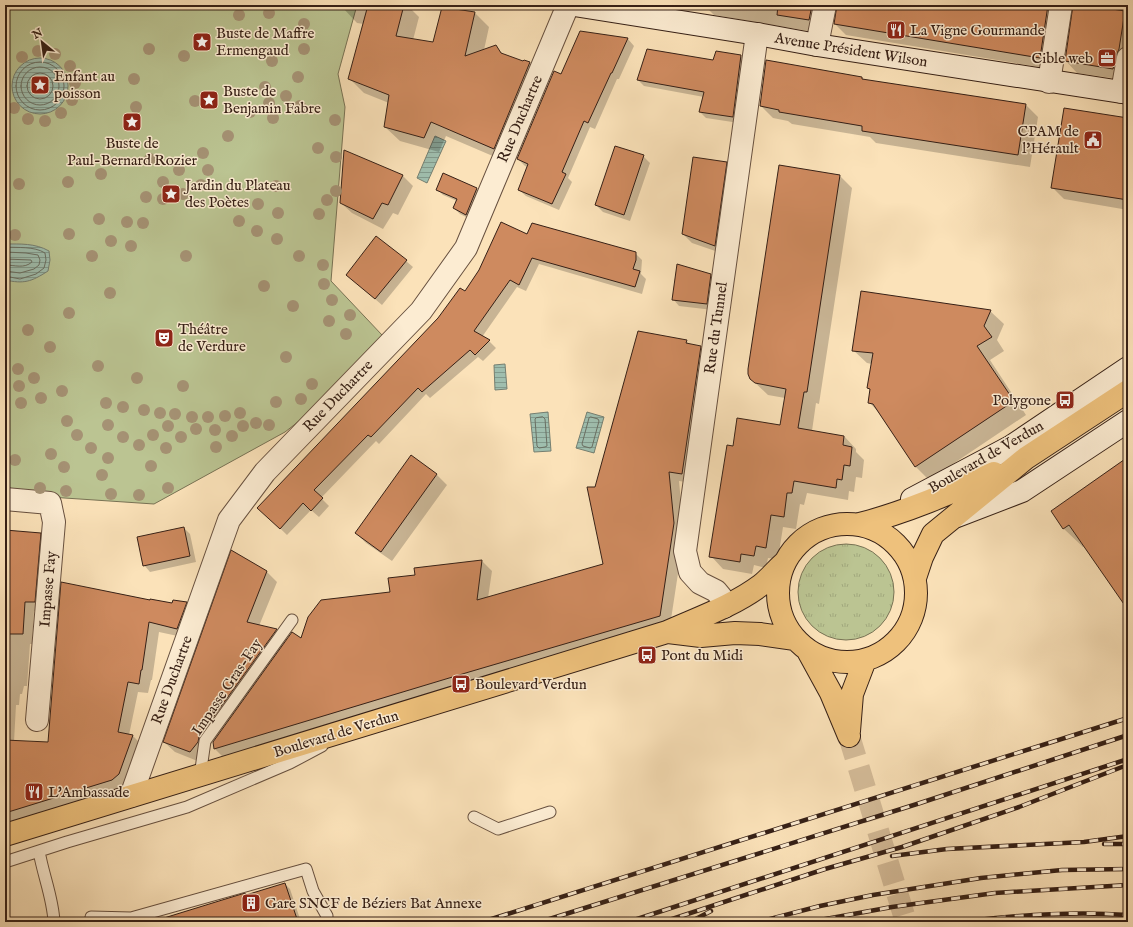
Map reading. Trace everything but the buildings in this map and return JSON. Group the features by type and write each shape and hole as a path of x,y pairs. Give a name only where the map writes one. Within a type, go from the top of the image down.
{"main road":[{"name":"Boulevard de Verdun","path":"915,578 922,557 933,534 951,518 1026,458 1128,391"},
{"name":"Boulevard de Verdun","path":"860,524 899,513 967,486 1026,458"},
{"path":"802,645 826,660 846,663 865,660 886,651 903,635 913,616 917,594 915,578 910,563 898,545 890,538 876,529 860,524 837,524 815,531 797,544 784,563 777,590 781,616 802,645 831,693 849,736 852,694 865,660"},
{"name":"Boulevard de Verdun","path":"5,835 358,728 666,632 724,607 762,584 784,563"},
{"name":"Boulevard de Verdun","path":"666,632 701,636 735,633 754,634 802,645"}],"street":[{"name":"Rue Duchartre","path":"131,796 228,520 265,472 421,311 466,248 568,5"},
{"name":"Avenue Président Wilson","path":"574,5 1049,82 1125,92"},
{"path":"817,45 825,5"},
{"path":"1049,82 1061,5"},
{"name":"Rue du Tunnel","path":"724,607 721,597 716,591 700,583 690,572 685,551 757,34"},
{"path":"1125,92 1128,58"},
{"name":"Boulevard de Verdun","path":"882,519 904,503 1012,446 1128,368"},
{"name":"Boulevard de Verdun","path":"951,518 1022,491 1128,421"},
{"name":"Impasse Fay","path":"5,499 50,503 54,522 37,720"}],"lane":[{"name":"Impasse Gras-Fay","path":"200,776 205,741 292,620"},
{"path":"5,862 187,807 290,763 358,728"},
{"path":"474,817 498,829 550,812"},
{"path":"39,851 52,904 54,922"},
{"path":"91,916 131,918 306,869 313,891 327,916"}],"green space":[{"name":"Jardin du Plateau des Poètes","path":"5,5 357,5 338,74 345,107 331,281 382,335 312,411 285,432 154,504 5,494"},
{"path":"846,544 864,548 873,552 880,558 886,565 890,574 894,592 890,610 886,619 880,626 873,632 864,636 846,640 828,636 819,632 812,626 806,619 802,610 798,592 802,574 806,565 812,558 819,552 828,548"}],"water":[{"path":"34,58 46,58 56,62 64,70 68,80 68,92 64,102 56,110 46,114 34,114 24,110 16,102 12,92 12,80 16,70 24,62"},
{"path":"435,136 446,141 427,183 417,178"},
{"path":"5,244 33,245 49,251 50,260 48,271 32,280 17,282 5,280"},
{"path":"505,364 507,389 495,390 494,365"},
{"path":"548,412 551,451 534,452 530,414"},
{"path":"587,412 604,417 594,453 576,448"}],"tunnel":[{"path":"849,736 906,922"}],"railway":[{"path":"482,922 1128,718"},
{"path":"540,922 917,804 1128,735"},
{"path":"628,922 1128,759"},
{"path":"663,922 825,869 902,847 1019,807 1122,767"},
{"path":"892,856 947,849 1084,842 1128,836"},
{"path":"1104,844 1128,844"},
{"path":"758,922 820,906 873,895 981,878 1062,870 1128,869"},
{"path":"809,922 892,907 995,893 1128,885"},
{"path":"690,922 711,911"},
{"path":"961,922 1044,914 1086,913 1128,915"}],"place":[{"name":"La Vigne Gourmande","path":"896,30"},
{"name":"Buste de Maffre Ermengaud","path":"202,42"},
{"name":"Cible web","path":"1107,58"},
{"name":"Enfant au poisson","path":"40,85"},
{"name":"Buste de Benjamin Fabre","path":"209,100"},
{"name":"Buste de Paul-Bernard Rozier","path":"132,122"},
{"name":"CPAM de l'Hérault","path":"1093,140"},
{"name":"Jardin du Plateau des Poètes","path":"171,194"},
{"name":"Théâtre de Verdure","path":"164,338"},
{"name":"Polygone","path":"1065,400"},
{"name":"Pont du Midi","path":"647,655"},
{"name":"Boulevard Verdun","path":"461,684"},
{"name":"L'Ambassade","path":"34,792"},
{"name":"Gare SNCF de Béziers Bat Annexe","path":"251,903"}]}
